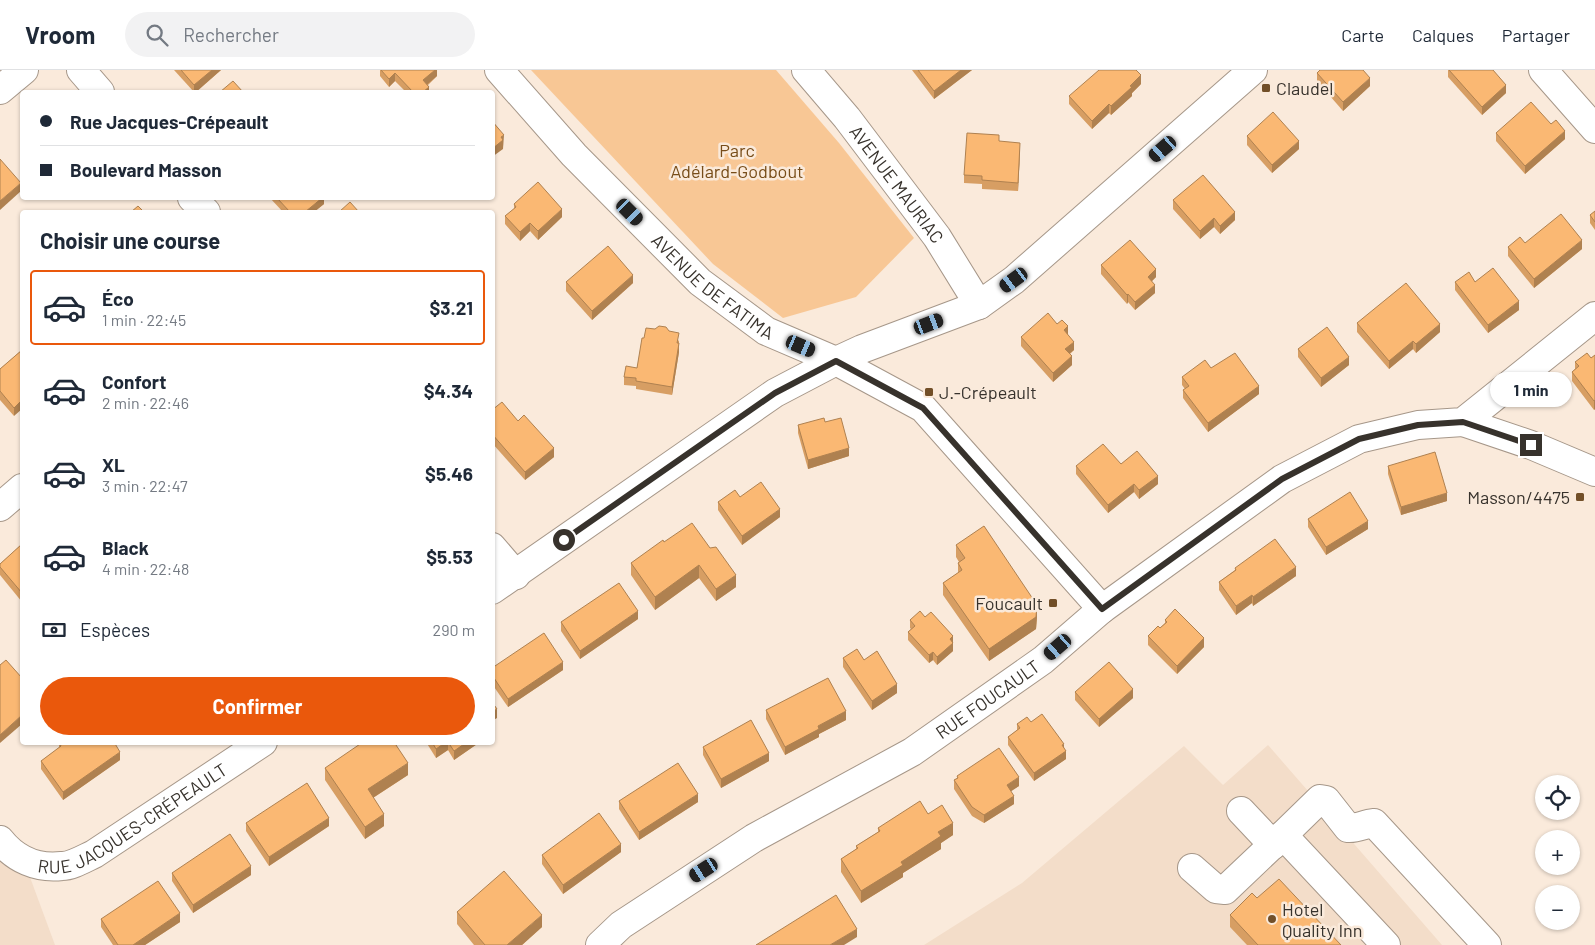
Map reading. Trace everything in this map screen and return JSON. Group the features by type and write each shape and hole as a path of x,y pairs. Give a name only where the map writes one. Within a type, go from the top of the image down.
{"street":[{"path":"0,90 24,70"},
{"path":"81,70 98,90"},
{"name":"AVENUE DE FATIMA","path":"499,70 574,155 700,282 766,331 836,361 923,408 1102,609"},
{"name":"AVENUE MAURIAC","path":"806,70 847,118 937,237 979,305"},
{"path":"495,588 775,393 862,349 979,305 1014,280 1253,70"},
{"path":"1543,70 1595,129"},
{"path":"194,200 204,210"},
{"path":"1463,422 1595,316"},
{"path":"1463,422 1531,445 1595,472"},
{"name":"RUE FOUCAULT","path":"600,945 622,924 754,838 912,752 1044,660 1102,609 1282,479 1359,439 1418,425 1463,422"},
{"path":"0,507 20,490"},
{"path":"495,550 516,574"},
{"name":"RUE JACQUES-CRÉPEAULT","path":"0,840 24,861 41,866 63,866 94,854 258,745"},
{"path":"1192,868 1216,889 1225,890 1320,799 1326,800 1348,828 1353,829 1366,824 1374,824 1487,945"},
{"path":"1241,811 1278,840 1386,945"}],"shaded area":[{"path":"1268,745 1442,945 924,945 1022,883 1184,746 1223,785"},
{"path":"0,840 24,861 55,945 0,945"}],"green space":[{"name":"Parc Adélard-Godbout","path":"531,70 776,70 839,143 914,238 856,297 783,318 713,264"}],"building":[{"path":"181,70 212,70 194,85"},
{"path":"381,70 435,70 423,80 429,87 425,90 411,90 395,73 389,79"},
{"path":"918,70 961,70 934,91"},
{"path":"1099,70 1136,70 1141,75 1130,86 1132,87 1111,106 1109,104 1092,121 1069,96"},
{"path":"1320,70 1363,70 1370,78 1343,102 1317,73"},
{"path":"1449,70 1493,70 1506,85 1482,107"},
{"path":"233,81 241,90 222,90"},
{"path":"1531,102 1551,124 1556,120 1565,131 1525,166 1496,133"},
{"path":"1273,112 1299,141 1272,165 1247,136"},
{"path":"495,124 504,135 501,137 503,140 495,147"},
{"path":"967,133 999,135 999,141 1020,143 1018,183 982,180 982,176 964,175"},
{"path":"0,159 20,184 0,201"},
{"path":"1203,175 1235,212 1220,226 1214,218 1200,231 1173,200"},
{"path":"538,182 562,209 538,231 530,223 520,232 505,216 516,207 514,204"},
{"path":"279,200 320,200 307,210 288,210"},
{"path":"350,202 357,210 341,210"},
{"path":"138,206 142,210 133,210"},
{"path":"1595,211 1595,222 1590,215"},
{"path":"1561,214 1582,240 1534,279 1508,247 1520,237 1525,243"},
{"path":"1130,240 1156,269 1148,277 1155,285 1135,302 1101,265"},
{"path":"608,246 633,275 592,311 566,282"},
{"path":"1493,268 1519,301 1488,325 1455,282 1469,272 1475,282"},
{"path":"1406,283 1440,324 1416,344 1413,341 1389,361 1357,323"},
{"path":"1048,313 1057,324 1062,320 1068,326 1064,330 1074,342 1065,349 1072,356 1053,373 1021,337"},
{"path":"659,326 679,333 672,387 624,377 626,366 637,368 642,338 644,338 646,328 655,329"},
{"path":"1327,327 1349,357 1321,378 1298,349"},
{"path":"20,352 20,402 14,408 0,391 0,369"},
{"path":"1235,353 1259,386 1208,423 1183,390 1189,386 1182,377 1205,360 1211,368"},
{"path":"1587,353 1591,358 1595,355 1594,401 1572,372 1579,366 1575,362"},
{"path":"502,402 518,421 524,415 554,448 525,472 495,437 495,408"},
{"path":"824,418 825,422 841,418 849,448 808,460 798,425"},
{"path":"1103,444 1121,464 1137,451 1158,476 1139,490 1134,484 1108,505 1076,466"},
{"path":"1435,452 1447,493 1401,507 1388,466"},
{"path":"761,482 780,509 742,536 718,502 735,490 740,497"},
{"path":"1350,492 1368,521 1326,547 1308,519"},
{"path":"692,523 710,548 716,547 736,575 716,589 699,565 655,597 631,563 663,540 664,542"},
{"path":"984,526 1037,605 1036,617 989,649 943,583 962,570 958,563 965,558 956,545"},
{"path":"1275,539 1296,567 1253,597 1252,595 1236,606 1219,582"},
{"path":"20,546 20,591 0,567 0,564"},
{"path":"619,583 638,611 580,651 561,622"},
{"path":"1175,609 1204,638 1177,666 1148,636 1158,626 1160,628 1167,622 1165,620"},
{"path":"920,611 925,617 931,612 953,636 950,639 953,643 937,657 933,652 929,655 908,632 915,626 910,620"},
{"path":"544,633 563,662 508,699 495,680 495,666"},
{"path":"857,649 864,660 877,651 897,684 872,701 843,658"},
{"path":"6,660 20,676 20,717 0,735 0,665"},
{"path":"1109,662 1133,689 1099,719 1075,692"},
{"path":"828,678 846,711 818,726 819,729 785,747 766,710"},
{"path":"1042,714 1064,744 1062,745 1066,751 1034,773 1008,737 1020,728 1017,724 1027,717 1031,722"},
{"path":"751,720 769,753 721,779 703,747"},
{"path":"116,745 120,752 63,792 41,761 61,746"},
{"path":"359,745 396,745 408,763 368,789 384,814 365,827 325,768"},
{"path":"434,745 442,745 436,749"},
{"path":"450,745 463,745 454,751"},
{"path":"999,748 1019,777 1007,785 1014,796 984,815 972,807 954,780 958,778 957,776"},
{"path":"678,763 698,794 639,832 619,801"},
{"path":"307,783 329,818 269,857 246,823"},
{"path":"920,801 928,814 942,805 953,823 938,832 941,836 901,862 903,865 861,891 841,859 858,848 856,846 880,831 878,828"},
{"path":"599,813 621,844 563,885 542,855"},
{"path":"230,834 251,866 193,905 172,873"},
{"path":"504,871 542,915 507,945 485,945 457,912"},
{"name":"Hotel Quality Inn","path":"1279,879 1341,945 1258,945 1230,915 1252,893 1257,898"},
{"path":"158,881 180,913 133,945 118,945 101,919"},
{"path":"836,895 857,929 830,945 756,945"}],"place":[{"name":"Claudel","path":"1266,88"},
{"name":"J.-Crépeault","path":"929,392"},
{"name":"Masson/4475","path":"1580,497"},
{"name":"Foucault","path":"1053,603"},
{"name":"Hotel Quality Inn","path":"1272,919"}],"route":[{"path":"564,540 775,393 836,361 923,408 1102,609 1282,479 1359,439 1418,425 1463,422 1531,445"}]}
